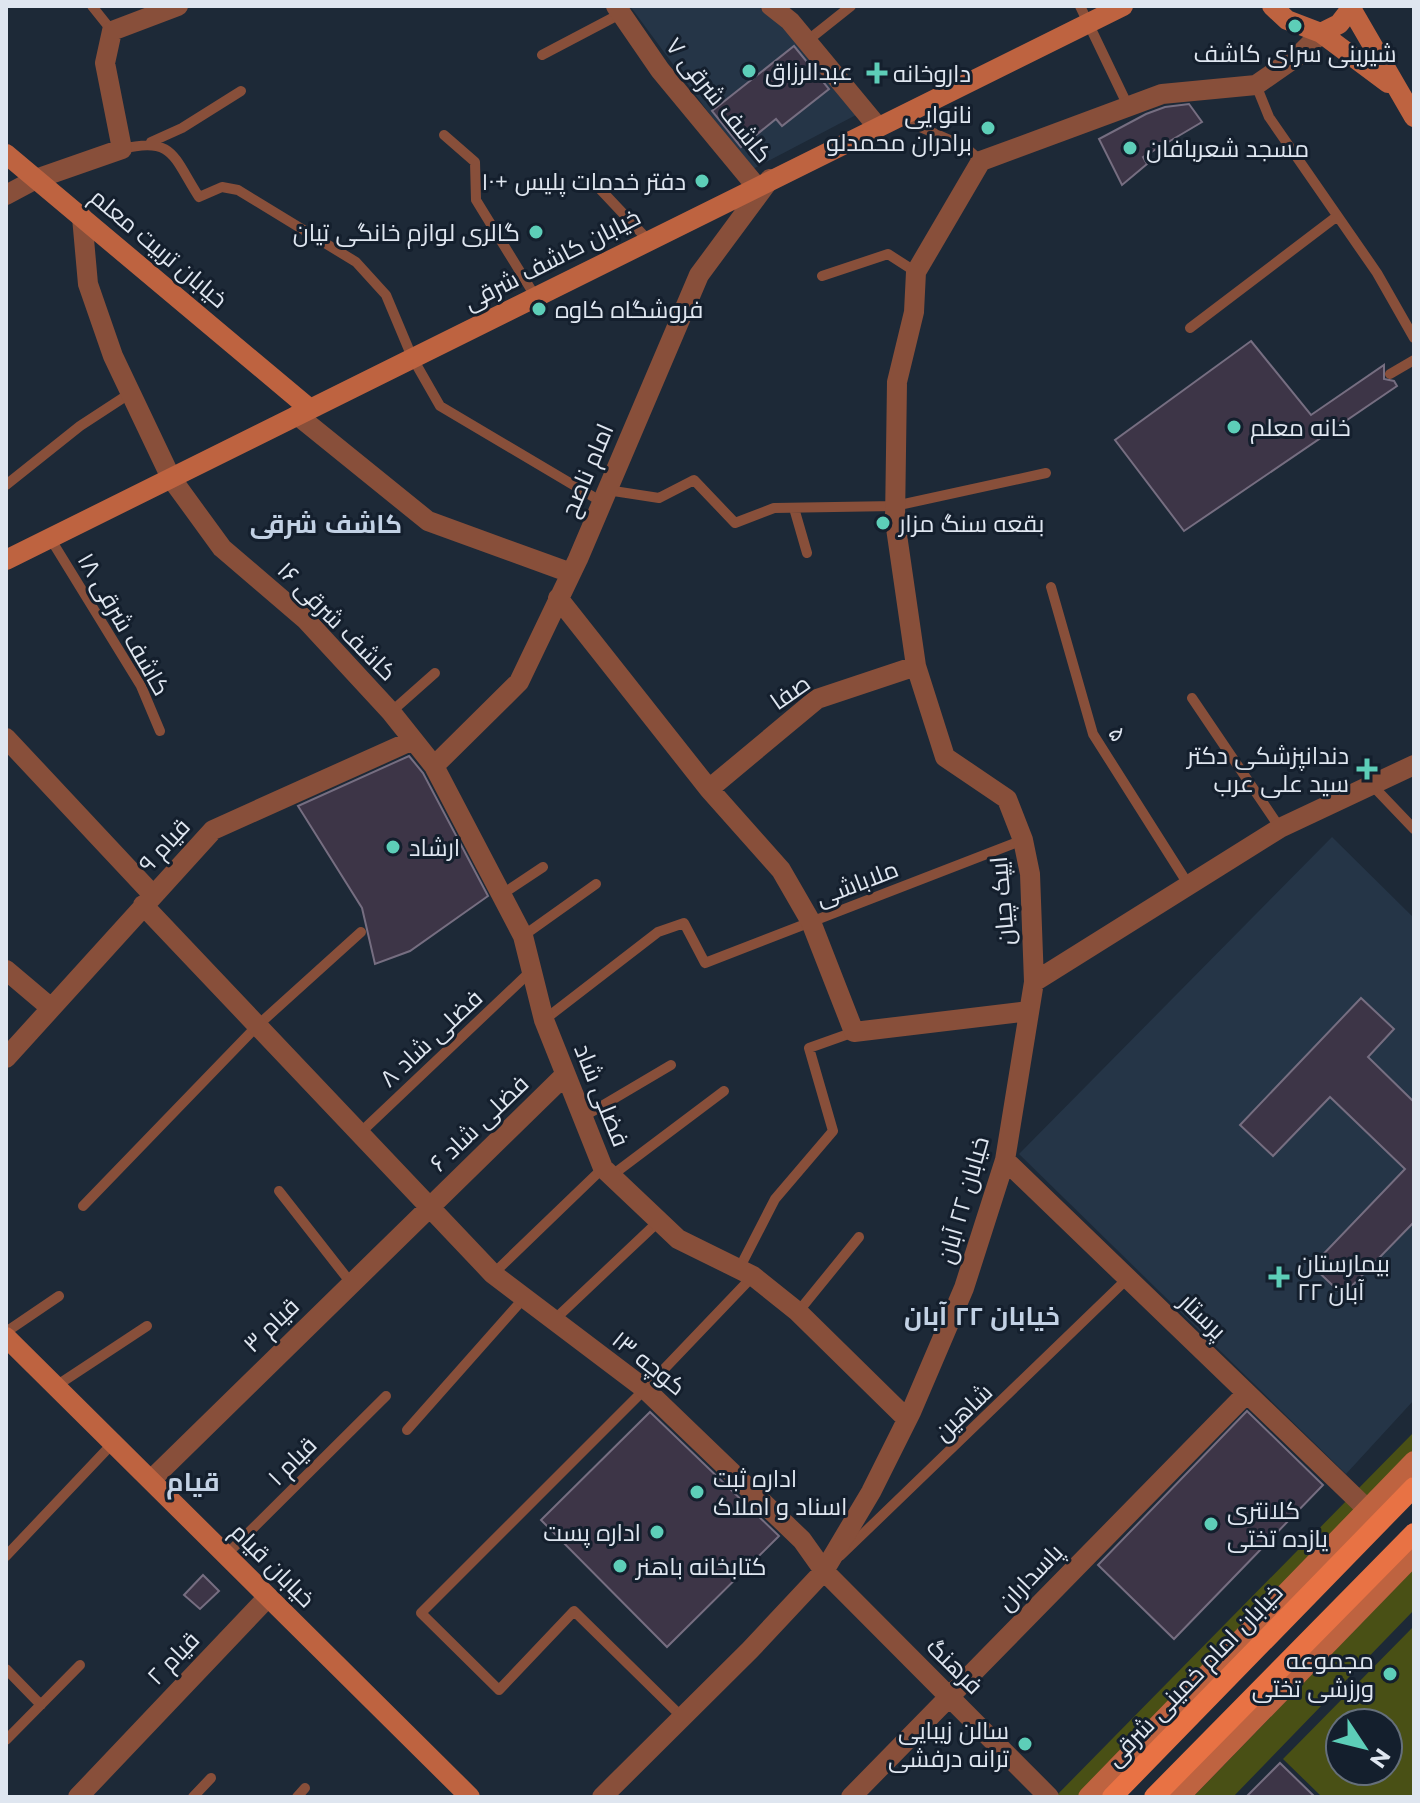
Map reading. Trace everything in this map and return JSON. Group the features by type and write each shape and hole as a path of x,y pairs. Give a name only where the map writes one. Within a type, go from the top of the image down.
{"main road":[{"name":"خیابان کاشف شرقی","path":"6,560 877,126 1084,13 1123,6"},
{"path":"1272,6 1287,20 1321,33 1394,87"},
{"path":"1321,33 1339,24 1352,8 1394,87 1414,117"},
{"name":"خیابان تربیت معلم","path":"6,154 277,382 295,416"},
{"path":"277,382 295,416"},
{"name":"خیابان قیام","path":"7,1338 470,1797"},
{"path":"1088,1797 1414,1461"},
{"name":"خیابان امام خمینی شرقی","path":"1112,1797 1414,1487"},
{"path":"1154,1797 1414,1533"},
{"path":"1179,1797 1414,1555"}],"street":[{"path":"6,195 36,179 122,149 105,63 112,31 178,6"},
{"path":"771,6 807,41 877,126"},
{"name":"کاشف شرقی ۷","path":"618,10 660,70 763,183"},
{"path":"916,272 981,161 1162,94 1256,85 1299,55 1321,33"},
{"name":"امام ناصح","path":"434,766 519,682 571,573 699,275 763,183"},
{"name":"کاشف شرقی ۱۶","path":"82,217 88,284 129,394 171,478 222,548 306,620 391,712 434,766"},
{"name":"ایپک چیان","path":"916,272 914,312 897,382 895,506 916,666 945,757 1007,799 1023,840 1030,874 1034,982"},
{"path":"295,416 428,521 571,573"},
{"path":"558,598 709,789 781,870 811,922 854,1032 1029,1011"},
{"name":"صفا","path":"709,789 817,699 916,666"},
{"name":"کوچه ۱۳","path":"6,738 257,1026 428,1208 493,1274 645,1389 793,1531 824,1571"},
{"name":"قیام ۹","path":"6,1058 213,830 413,740"},
{"path":"1034,982 1280,828 1370,783 1414,765"},
{"name":"فضلی شاد","path":"434,766 523,936 544,1020 607,1172 678,1239 746,1272 798,1312 907,1419"},
{"path":"6,970 51,1008"},
{"name":"خیابان ۲۲ آبان","path":"602,1797 683,1718 824,1571 871,1492 907,1419 964,1288 1005,1160 1034,982"},
{"name":"فضلی شاد ۶","path":"428,1208 565,1075"},
{"name":"پرستار","path":"1005,1160 1367,1509"},
{"name":"قیام ۳","path":"151,1480 428,1208"},
{"name":"پاسداران","path":"851,1797 1246,1394"},
{"name":"فرهنگ","path":"824,1571 1049,1797"},
{"name":"قیام ۲","path":"78,1797 268,1597"}],"lane":[{"path":"92,6 112,31"},
{"path":"807,41 851,6"},
{"path":"542,55 618,10"},
{"path":"1084,13 1128,106"},
{"path":"1256,85 1269,117 1377,273 1414,338"},
{"path":"122,149 151,142 182,128 241,91"},
{"path":"896,116 964,146 981,161"},
{"path":"444,135 475,162 476,200 535,296"},
{"path":"151,142 169,150 199,197 222,187 238,190 356,262 386,295 412,357 440,406 604,496 659,498 694,480 735,523 774,508 895,506 1046,473"},
{"path":"600,189 648,240"},
{"path":"1190,328 1336,217"},
{"path":"822,276 888,254 916,272"},
{"path":"1390,374 1414,360"},
{"path":"6,485 80,426 129,394"},
{"path":"794,508 807,553"},
{"name":"کاشف شرقی ۱۸","path":"50,538 141,686 160,731"},
{"name":"۵","path":"1051,587 1093,734 1188,884"},
{"path":"391,712 435,673"},
{"path":"1192,698 1280,828"},
{"path":"1370,783 1414,829"},
{"name":"ملاباشی","path":"544,1020 658,932 684,923 705,963 1023,840"},
{"path":"501,895 543,867"},
{"path":"523,936 596,884"},
{"path":"83,1206 257,1026 361,932"},
{"name":"فضلی شاد ۸","path":"359,1134 531,971"},
{"path":"683,1718 574,1611 499,1690 421,1613 645,1389 746,1272 775,1199 833,1131 809,1048 854,1032"},
{"path":"583,1117 671,1065"},
{"path":"493,1274 607,1172 724,1091"},
{"path":"279,1191 351,1283"},
{"path":"553,1321 659,1221"},
{"path":"798,1312 859,1237"},
{"name":"شاهین","path":"824,1571 1127,1279"},
{"path":"7,1338 59,1296"},
{"path":"407,1430 524,1298"},
{"path":"56,1386 147,1326"},
{"name":"قیام ۱","path":"226,1555 386,1396"},
{"path":"6,1556 113,1443"},
{"path":"6,1740 80,1665"},
{"path":"6,1669 41,1705"},
{"path":"193,1797 211,1778"},
{"path":"297,1797 305,1788"}],"shaded area":[{"name":"عبدالرزاق","path":"630,6 758,6 796,39 856,115 751,170"},
{"name":"بیمارستان ۲۲ آبان","path":"1332,837 1414,918 1414,1400 1346,1474 1019,1154"}],"green space":[{"path":"1414,1432 1414,1465 1090,1797 1055,1797"},
{"path":"1414,1569 1414,1610 1233,1797 1193,1797"},
{"name":"مجموعه ورزشی تختی","path":"1414,1626 1414,1797 1322,1797 1283,1759 1324,1717 1324,1787 1404,1787 1404,1707 1334,1707"}],"building":[{"path":"794,46 829,89 782,126 776,119 741,147 712,111"},
{"name":"مسجد شعربافان","path":"1189,104 1202,122 1143,157 1147,164 1122,185 1099,139 1146,114 1165,107"},
{"name":"خانه معلم","path":"1251,341 1311,415 1384,365 1384,379 1394,381 1397,386 1184,531 1115,440"},
{"name":"ارشاد","path":"409,756 423,773 488,896 410,951 375,964 362,908 298,806"},
{"path":"1361,998 1394,1029 1368,1057 1414,1102 1414,1222 1343,1295 1312,1266 1405,1169 1330,1097 1273,1156 1240,1125"},
{"name":"کلانتری یازده تختی","path":"1247,1411 1323,1485 1174,1639 1098,1565"},
{"path":"650,1412 779,1536 667,1647 541,1520"},
{"path":"203,1575 219,1591 200,1609 184,1595"},
{"path":"1280,1763 1315,1797 1246,1797"}],"place":[{"name":"شیرینی سرای کاشف","path":"1295,26"},
{"name":"عبدالرزاق","path":"749,71"},
{"name":"داروخانه","path":"877,73"},
{"name":"نانوایی برادران محمدلو","path":"988,128"},
{"name":"مسجد شعربافان","path":"1130,148"},
{"name":"دفتر خدمات پلیس +۱۰","path":"702,181"},
{"name":"گالری لوازم خانگی تیان","path":"536,232"},
{"name":"فروشگاه کاوه","path":"539,309"},
{"name":"خانه معلم","path":"1234,427"},
{"name":"بقعه سنگ مزار","path":"883,523"},
{"name":"دندانپزشکی دکتر سید علی عرب","path":"1367,769"},
{"name":"ارشاد","path":"393,847"},
{"name":"بیمارستان ۲۲ آبان","path":"1279,1277"},
{"name":"اداره ثبت اسناد و املاک","path":"697,1492"},
{"name":"کلانتری یازده تختی","path":"1211,1524"},
{"name":"اداره پست","path":"657,1532"},
{"name":"کتابخانه باهنر","path":"620,1566"},
{"name":"مجموعه ورزشی تختی","path":"1390,1674"},
{"name":"سالن زیبایی ترانه درفشی","path":"1025,1744"}],"district":[{"name":"کاشف شرقی","path":"326,524"},
{"name":"خیابان ۲۲ آبان","path":"982,1316"},
{"name":"قیام","path":"193,1482"}]}
